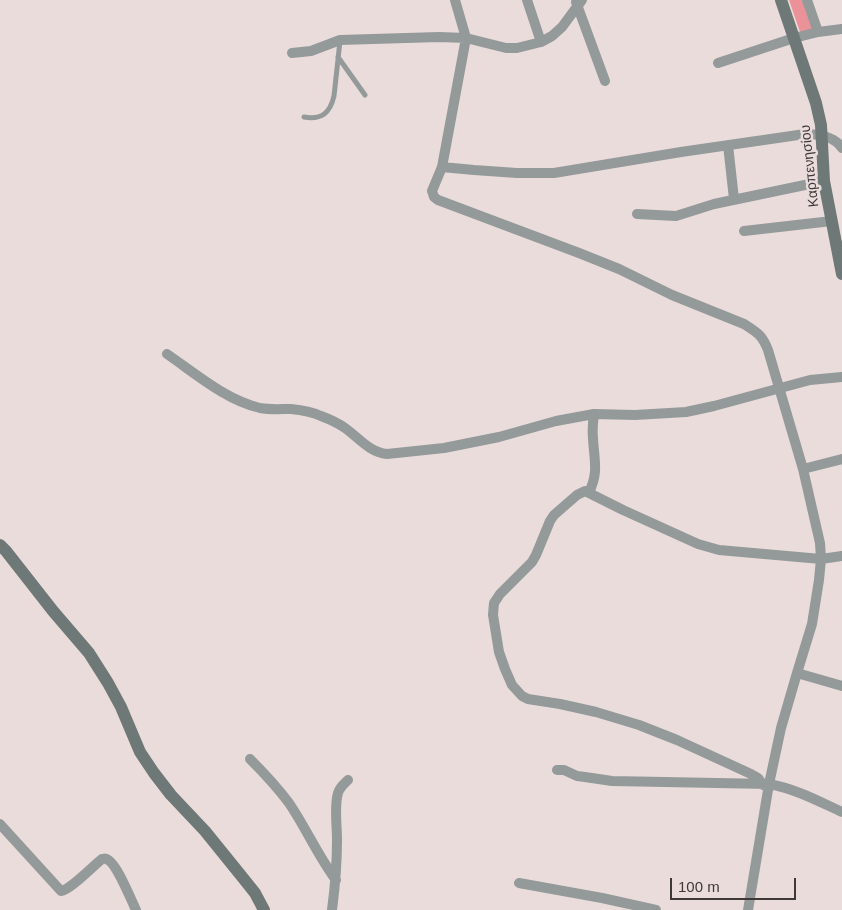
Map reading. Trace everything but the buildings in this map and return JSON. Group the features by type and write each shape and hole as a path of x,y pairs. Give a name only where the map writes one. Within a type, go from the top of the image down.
{"street":[{"path":"456,0 466,38 442,167 432,191 434,197 619,269 672,295 744,324 763,338 768,350 803,469 820,544 821,559 812,624 766,785 748,910"},
{"path":"527,0 541,42"},
{"name":"Καρπενησίου","path":"781,0 816,103 821,125 824,181 842,274"},
{"path":"807,0 818,32"},
{"path":"292,53 311,52 340,40 439,37 466,38 517,48 549,38 558,31 578,2"},
{"path":"578,2 605,81"},
{"path":"718,64 794,38 842,29"},
{"path":"442,167 518,173 554,173 805,134 833,139 841,146"},
{"path":"728,145 734,199"},
{"path":"637,214 676,216 734,199 824,181"},
{"path":"744,231 832,221"},
{"path":"167,354 218,390 234,398 261,408 310,412 321,416 345,428 370,448 387,454 444,448 499,438 556,421 594,414 635,416 686,412 815,380 842,377"},
{"path":"589,492 595,474 592,435 594,414"},
{"path":"803,469 842,459"},
{"path":"766,785 751,774 656,731 596,712 528,699 516,691 499,652 493,615 494,603 500,594 532,562 554,514 577,494 585,491 698,544 719,550 821,559 842,556"},
{"path":"0,546 89,653 121,707 144,759 166,788 244,878 264,910"},
{"path":"797,673 842,686"},
{"path":"250,759 289,803 318,854 336,880"},
{"path":"557,770 564,770 577,776 612,781 782,786 800,792 842,812"},
{"path":"332,910 336,880 337,798 339,790 348,780"},
{"path":"0,824 60,891 64,891 102,859 106,858 120,876 136,910"},
{"path":"519,883 656,910"}],"lane":[{"path":"304,117 318,118 332,104 340,40"},
{"path":"338,57 365,94"}],"shaded area":[{"path":"789,0 802,0 812,29 800,32"}]}
